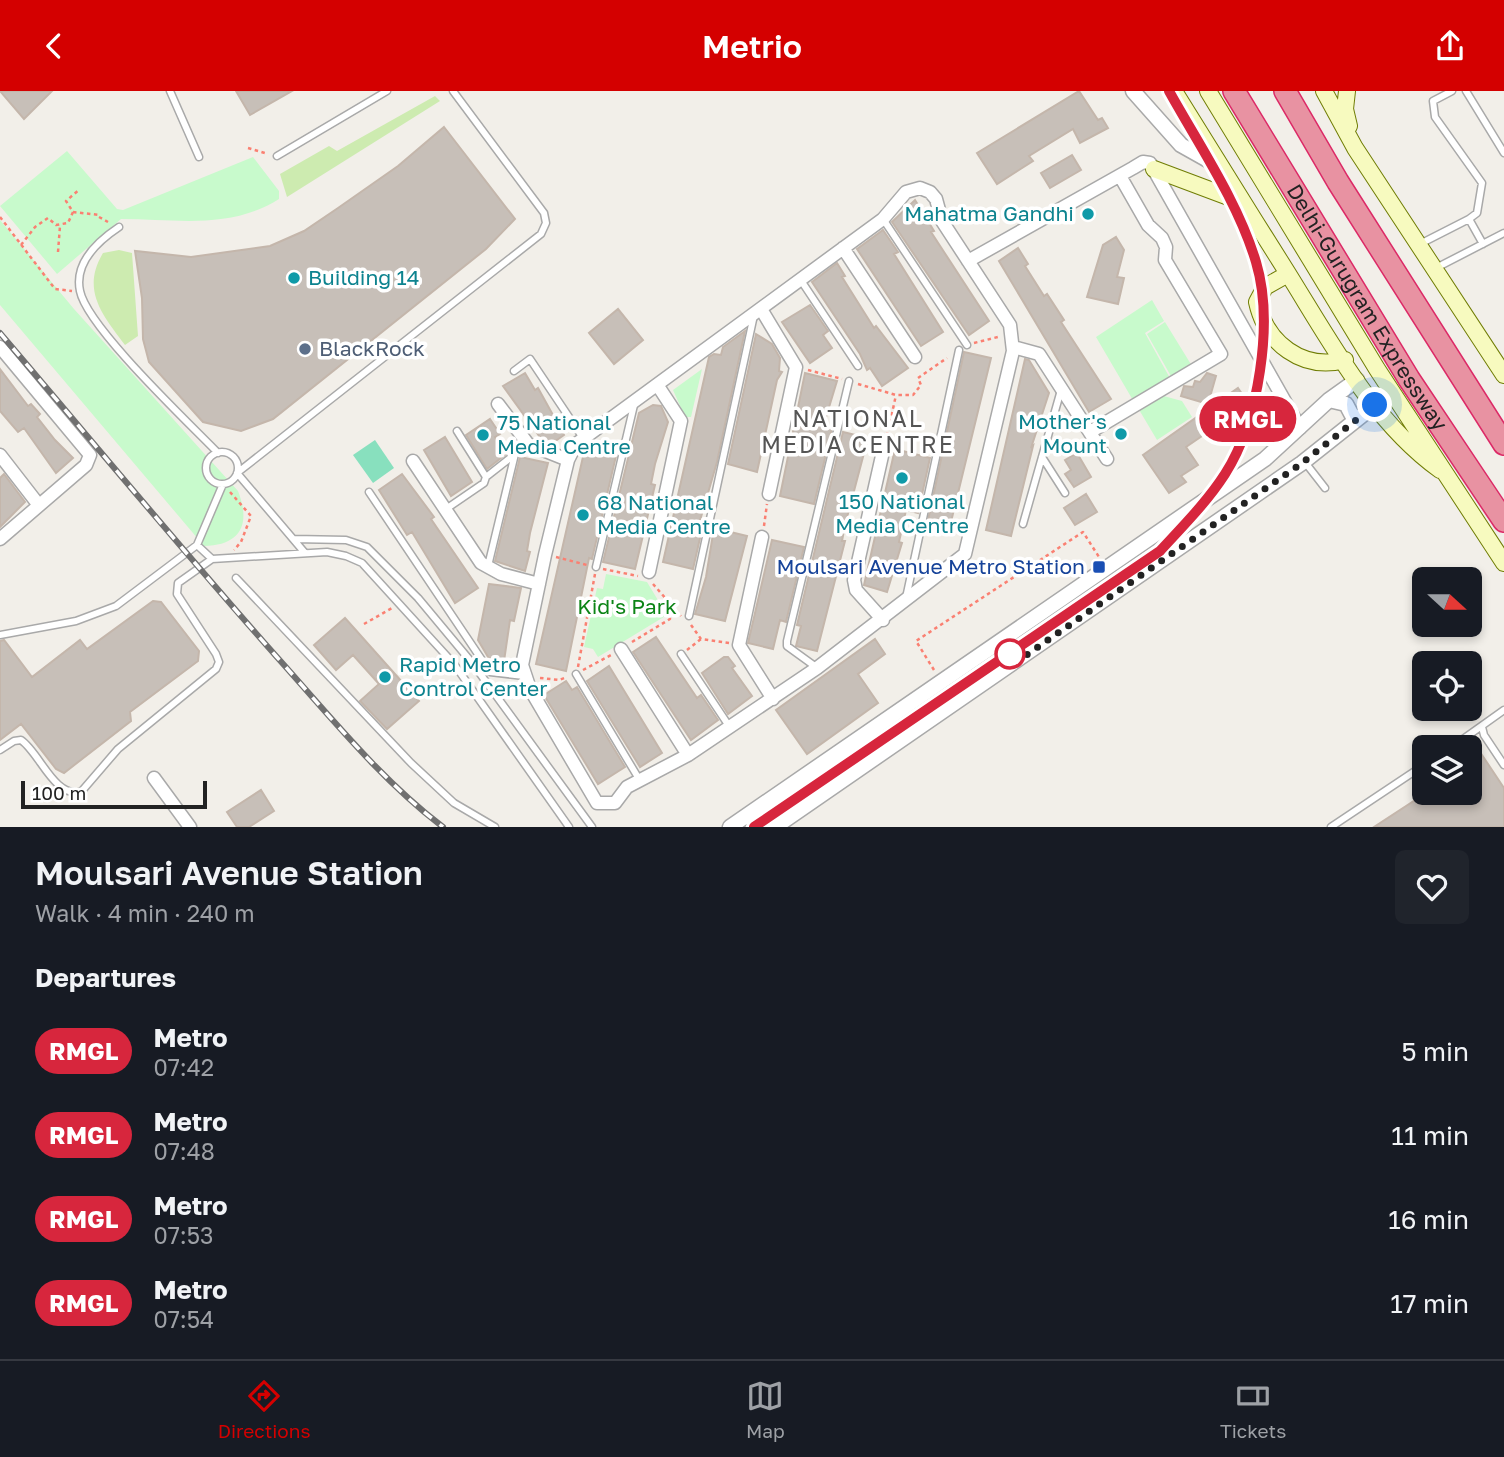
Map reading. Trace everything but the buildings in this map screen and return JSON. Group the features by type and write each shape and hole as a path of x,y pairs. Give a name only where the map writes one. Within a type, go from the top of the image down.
{"highway":[{"name":"Delhi-Gurugram Expressway","path":"1234,91 1409,379 1504,521"},
{"name":"Delhi-Gurugram Expressway","path":"1285,91 1338,182 1504,445"}],"main road":[{"path":"1174,91 1357,380 1413,451 1447,475"},
{"path":"1208,91 1377,369 1504,563"},
{"path":"1324,91 1355,148 1417,246 1504,375"},
{"path":"1347,91 1345,109 1355,148"},
{"path":"1154,169 1242,202"},
{"path":"1289,274 1265,287 1256,302 1268,331 1277,343 1308,360 1332,363 1345,360"}],"street":[{"path":"1132,91 1181,145 1222,168"},
{"path":"968,261 1143,162 1150,163 1300,428"},
{"path":"1090,432 1221,354 1166,260 1166,247 1162,238 1147,225 1120,176"},
{"path":"920,188 930,192 936,199 942,221 1010,325 1013,347 965,554 883,620 773,699 688,755 639,779 622,792 615,803 597,803 524,676 523,665 568,460 576,444 583,438 658,386 883,219 906,193 920,188"},
{"path":"843,248 915,357"},
{"path":"758,311 796,367 769,494"},
{"path":"0,347 90,455 86,465 38,503 0,539"},
{"path":"1013,347 1039,354 1107,459"},
{"path":"730,827 1265,459 1329,400 1357,380"},
{"path":"649,572 681,421 658,386"},
{"path":"1329,400 1346,404 1355,421"},
{"path":"498,404 528,444 568,460"},
{"path":"775,827 1304,461 1375,405"},
{"path":"883,620 856,590 854,580 884,447"},
{"path":"0,455 38,503"},
{"path":"413,461 471,552 487,568 539,584"},
{"path":"762,537 738,645 773,699"},
{"path":"621,649 688,755"},
{"path":"153,778 190,827"}],"lane":[{"path":"170,91 199,157"},
{"path":"277,156 387,91"},
{"path":"305,553 237,473 234,457 226,452 218,453 208,460 206,470 211,479 223,484 231,482 237,473 541,234 546,223 544,213 453,91"},
{"path":"1417,246 1477,213 1482,183 1435,117 1432,107 1433,101 1452,91"},
{"path":"1466,91 1504,153"},
{"path":"883,219 967,345"},
{"path":"1469,219 1483,244"},
{"path":"119,227 91,250 82,269 79,290 87,311 218,453"},
{"path":"1433,269 1504,233"},
{"path":"800,279 858,366"},
{"path":"689,616 758,311"},
{"path":"905,603 958,350"},
{"path":"513,371 530,359 583,438"},
{"path":"817,668 793,653 787,646 787,641 849,381"},
{"path":"1024,524 1061,388"},
{"path":"596,567 634,403"},
{"path":"457,431 486,477"},
{"path":"444,510 484,483 486,477 528,444"},
{"path":"487,568 514,454"},
{"path":"1042,457 1065,493"},
{"path":"1304,461 1325,488"},
{"path":"0,635 76,621 116,607 197,545 223,484"},
{"path":"369,492 490,672 524,676"},
{"path":"294,539 357,542 367,547 473,664 592,827"},
{"path":"197,545 212,559"},
{"path":"0,750 14,741 21,740 63,789 73,794 81,792 118,749 216,669 219,661 216,654 176,590 178,583 212,559 305,553 346,556 362,563 454,664 569,827"},
{"path":"385,586 395,576"},
{"path":"236,578 411,763 454,803 495,827"},
{"path":"681,653 730,728"},
{"path":"576,674 639,779"},
{"path":"1470,735 1504,710"},
{"path":"1482,727 1484,735 1504,765"},
{"path":"1331,827 1412,773"}],"path":[{"path":"248,148 277,156"},
{"path":"73,212 66,201 80,189"},
{"path":"73,212 100,215"},
{"path":"60,226 68,223 73,212"},
{"path":"0,216 55,289 79,290"},
{"path":"21,245 35,227 48,218 60,226"},
{"path":"58,253 60,226"},
{"path":"967,345 1011,333"},
{"path":"796,367 897,395 913,395 921,385 918,378 958,350"},
{"path":"884,447 897,395"},
{"path":"223,484 251,516 241,542 225,559"},
{"path":"762,537 769,494"},
{"path":"941,682 916,641 1083,532 1106,568"},
{"path":"576,674 596,567"},
{"path":"364,624 400,602"},
{"path":"669,605 670,619"},
{"path":"524,676 559,680 576,674 681,615"},
{"path":"681,653 701,639"}],"green space":[{"path":"435,96 440,101 287,197 280,174 329,146 337,151"},
{"path":"67,151 117,209 123,210 253,157 279,191 279,199 260,209 222,219 121,219 57,274 0,206"},
{"path":"0,220 74,309 238,491 243,523 234,537 217,545 204,546 0,305"},
{"path":"119,250 132,253 138,336 125,345 102,312 94,290 97,266 103,253"},
{"path":"1152,300 1164,321 1145,333 1171,380 1134,402 1096,337"},
{"path":"1165,322 1192,366 1172,378 1147,334"},
{"path":"702,369 691,417 685,417 673,390"},
{"path":"1160,395 1182,401 1192,417 1157,440 1138,408"},
{"path":"375,440 394,468 373,483 353,455"},
{"name":"Kid's Park","path":"606,574 647,582 667,615 598,657 593,649 584,647 597,588 603,589"}],"railway":[{"path":"754,827 1160,551 1203,504 1225,474 1247,427 1260,370 1264,313 1261,286 1256,262 1239,218 1169,91"},
{"path":"0,333 206,576 336,723 376,767 443,827"}],"metro line":[{"name":"RMGL","path":"754,827 1160,551 1201,508 1227,471 1252,409 1260,362 1264,307 1256,263 1238,217 1169,91"}],"place":[{"name":"Mahatma Gandhi","path":"1088,214"},
{"name":"Building 14","path":"294,278"},
{"name":"BlackRock","path":"305,349"},
{"name":"Mother's Mount","path":"1121,434"},
{"name":"75 National Media Centre","path":"483,435"},
{"name":"150 National Media Centre","path":"902,478"},
{"name":"68 National Media Centre","path":"583,515"},
{"name":"Moulsari Avenue Metro Station","path":"1099,567"},
{"name":"Rapid Metro Control Center","path":"385,677"}],"district":[{"name":"NATIONAL MEDIA CENTRE","path":"858,432"}],"route":[{"path":"1010,654 1015,663 1302,463 1375,405"}]}
